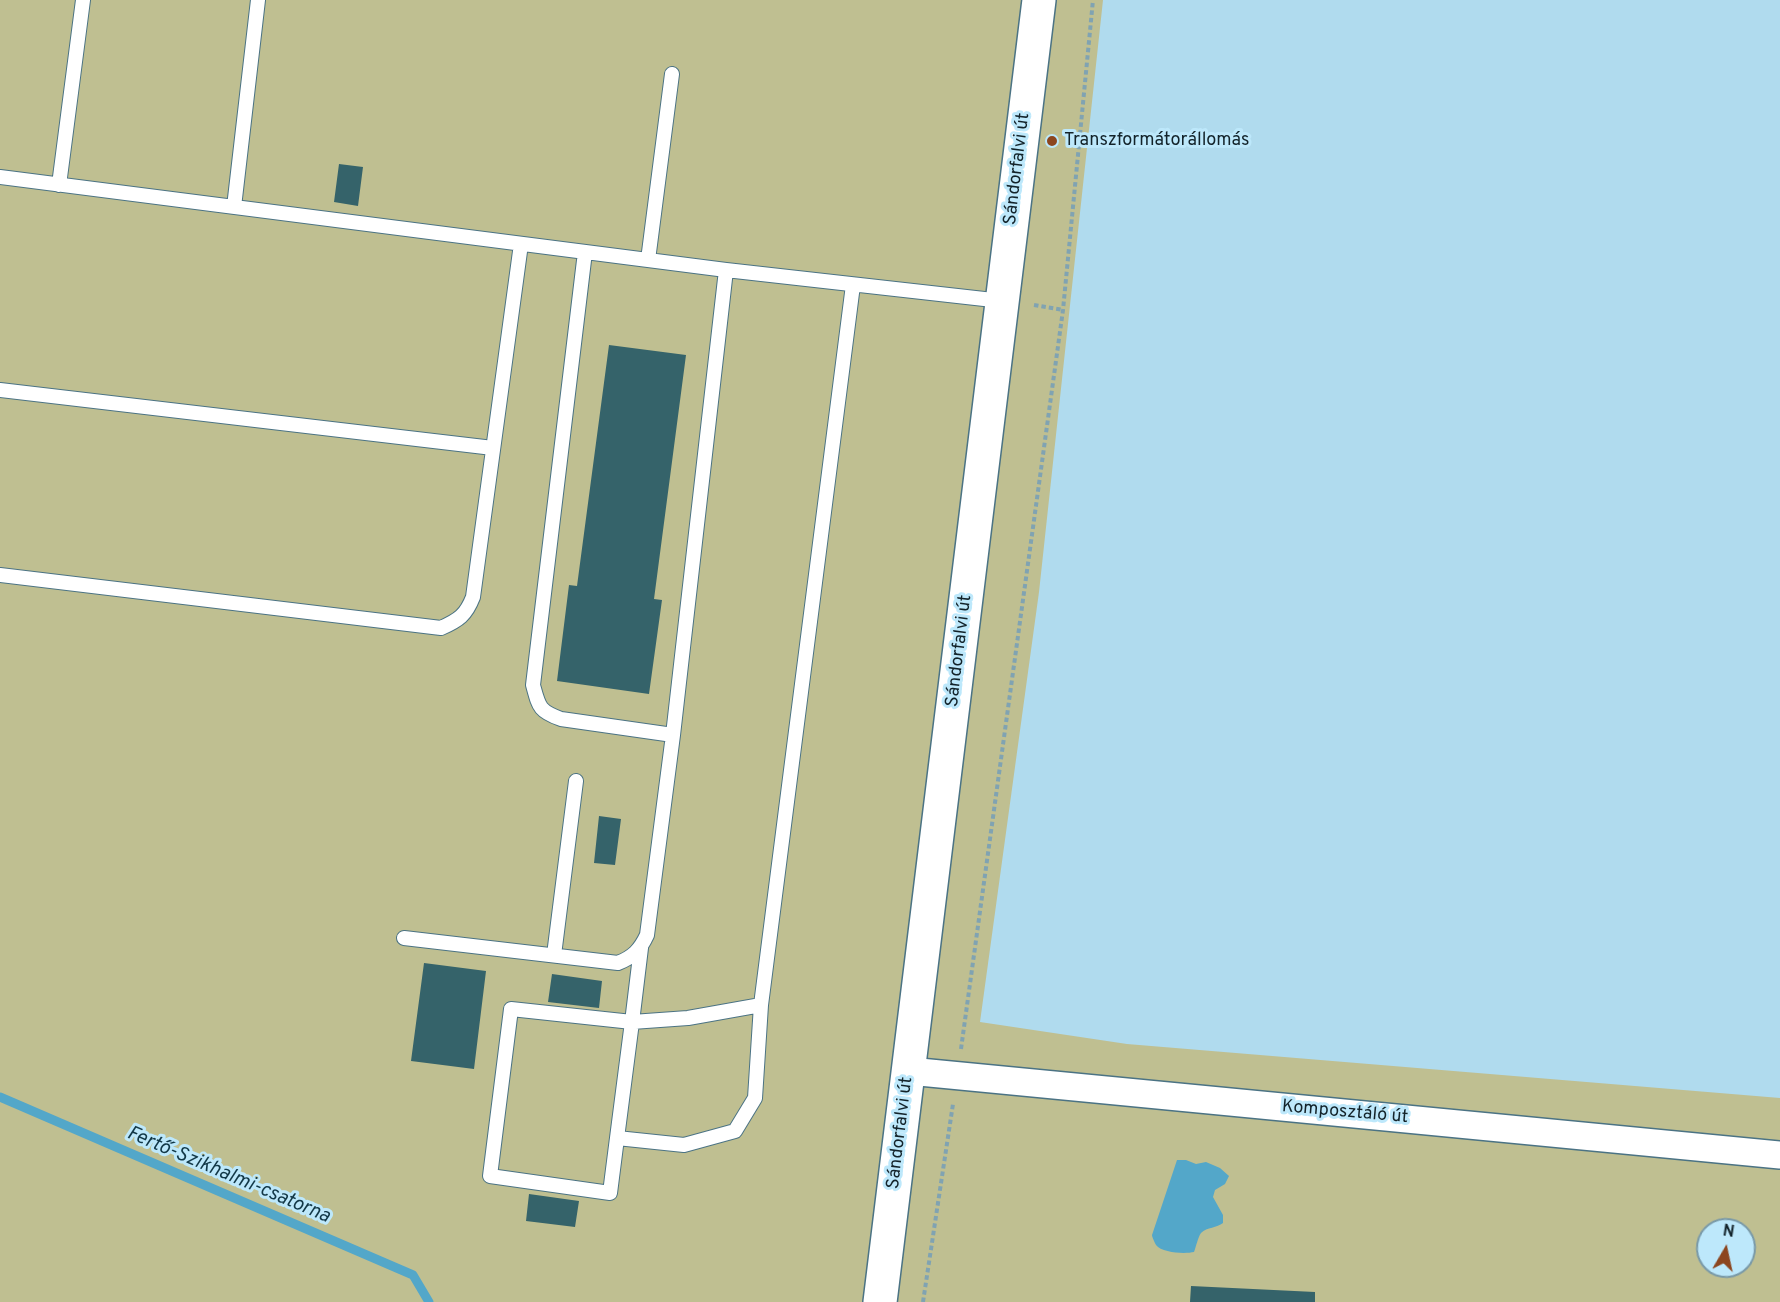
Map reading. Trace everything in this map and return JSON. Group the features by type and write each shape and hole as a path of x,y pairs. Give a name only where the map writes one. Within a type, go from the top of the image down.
{"main road":[{"name":"Sándorfalvi út","path":"880,1302 1039,0"}],"street":[{"name":"Komposztáló út","path":"909,1071 1780,1155"}],"lane":[{"path":"60,185 83,0"},
{"path":"234,207 258,0"},
{"path":"648,260 672,74"},
{"path":"0,177 726,270 1002,301"},
{"path":"0,575 441,628 456,621 467,610 473,597 521,244"},
{"path":"585,252 533,685 538,704 546,714 561,719 673,735"},
{"path":"726,270 673,735 647,935 641,948 632,1022 610,1193 490,1176 511,1008 632,1022 688,1018 760,1005"},
{"path":"617,1138 684,1145 735,1131 755,1098 760,1005 853,285"},
{"path":"0,390 494,448"},
{"path":"554,956 576,781"},
{"path":"404,938 618,963 630,958 641,948"}],"path":[{"path":"923,1302 957,1076 1063,310 1093,0"}],"green space":[{"path":"0,0 1103,0 1039,592 980,1022 1127,1044 1780,1098 1780,1302 0,1302"}],"water":[{"path":"1177,1160 1186,1160 1196,1164 1206,1162 1220,1168 1229,1176 1225,1184 1215,1190 1213,1197 1223,1215 1223,1223 1201,1233 1194,1252 1180,1253 1163,1250 1156,1245 1152,1236"}],"building":[{"path":"339,164 363,167 358,206 334,202"},
{"path":"609,345 686,355 654,599 662,600 649,694 557,681 569,585 577,586"},
{"path":"599,816 621,819 615,865 594,863"},
{"path":"424,963 486,971 474,1069 411,1061"},
{"path":"552,974 602,981 599,1008 548,1002"},
{"path":"529,1194 579,1201 575,1227 526,1221"},
{"path":"1191,1286 1315,1292 1315,1302 1190,1302"}],"waterway":[{"name":"Fertő-Szikhalmi-csatorna","path":"0,1097 413,1275 429,1302"}],"place":[{"name":"Transzformátorállomás","path":"1052,141"}]}
